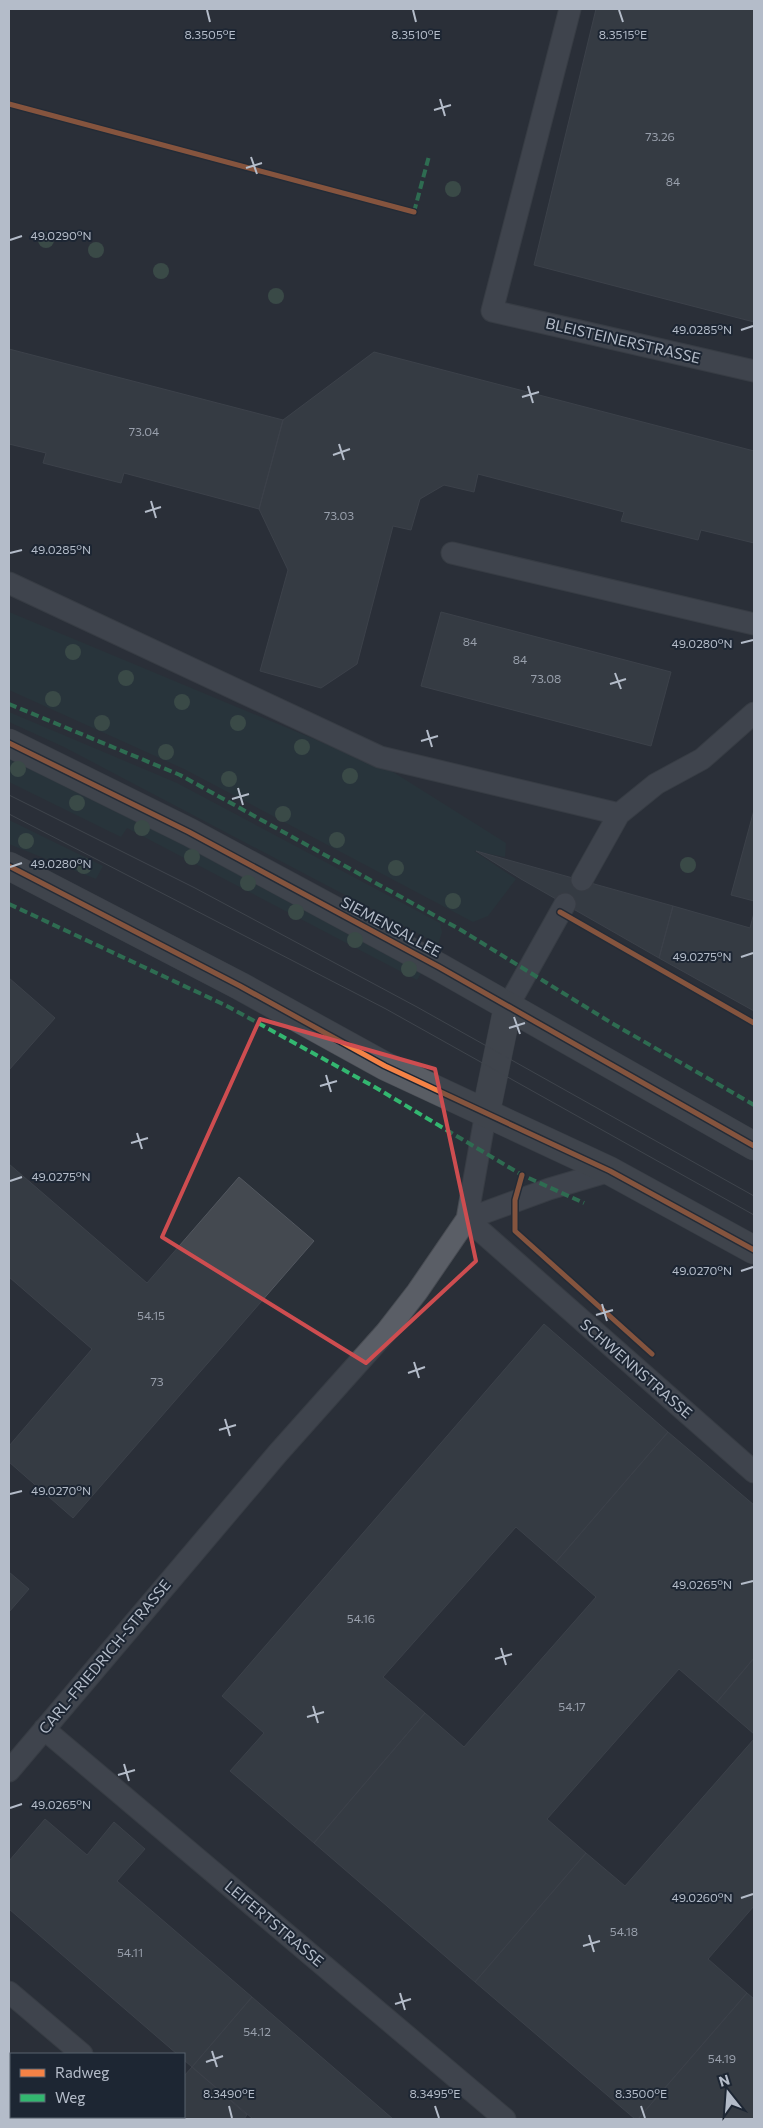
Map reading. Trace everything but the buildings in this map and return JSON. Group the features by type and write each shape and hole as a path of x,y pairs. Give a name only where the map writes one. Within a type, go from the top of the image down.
{"main road":[{"name":"SIEMENSALLEE","path":"9,743 189,832 508,1006 754,1146"},
{"path":"9,866 240,986 385,1066 610,1171 754,1250"},
{"path":"486,1112 508,1006"}],"lane":[{"name":"BLEISTEINERSTRASSE","path":"570,9 492,311 754,370"},
{"path":"452,553 754,624"},
{"path":"9,583 380,757 618,814"},
{"path":"582,880 618,814 656,784 702,759 754,713"},
{"path":"508,1006 565,904"},
{"path":"467,1219 486,1112"},
{"path":"467,1219 549,1189 610,1171"},
{"name":"SCHWENNSTRASSE","path":"467,1219 754,1472"},
{"name":"CARL-FRIEDRICH-STRASSE","path":"9,1771 278,1452 386,1332 417,1292 467,1219"},
{"name":"LEIFERTSTRASSE","path":"44,1729 505,2119"},
{"path":"9,1992 81,2053"}],"highlighted area":[{"path":"260,1019 435,1069 476,1261 366,1363 162,1237"}],"green space":[{"path":"9,612 393,772 506,843 505,857 474,851 516,879 488,916 473,922 184,769 9,690"},
{"path":"9,712 177,783 440,923 442,932 438,944 64,747 9,722"},
{"path":"9,757 130,816 423,970 417,980 127,828 121,837 9,782"},
{"path":"9,820 103,866 96,879 9,844"}],"tram line":[{"path":"9,795 195,888 417,1007 754,1196"},
{"path":"9,814 386,1009 754,1215"}],"marked path":[{"path":"414,212 429,156"},
{"path":"9,704 180,775 461,930 610,1022 754,1105"},
{"path":"9,904 225,1005 373,1086 522,1175 584,1203"}],"cycle path":[{"path":"9,104 414,212"},
{"path":"9,743 189,832 439,967 754,1146"},
{"path":"9,866 240,986 385,1066 610,1171 754,1250"},
{"path":"560,912 754,1023"},
{"path":"522,1175 515,1200 515,1231 652,1354"}]}
